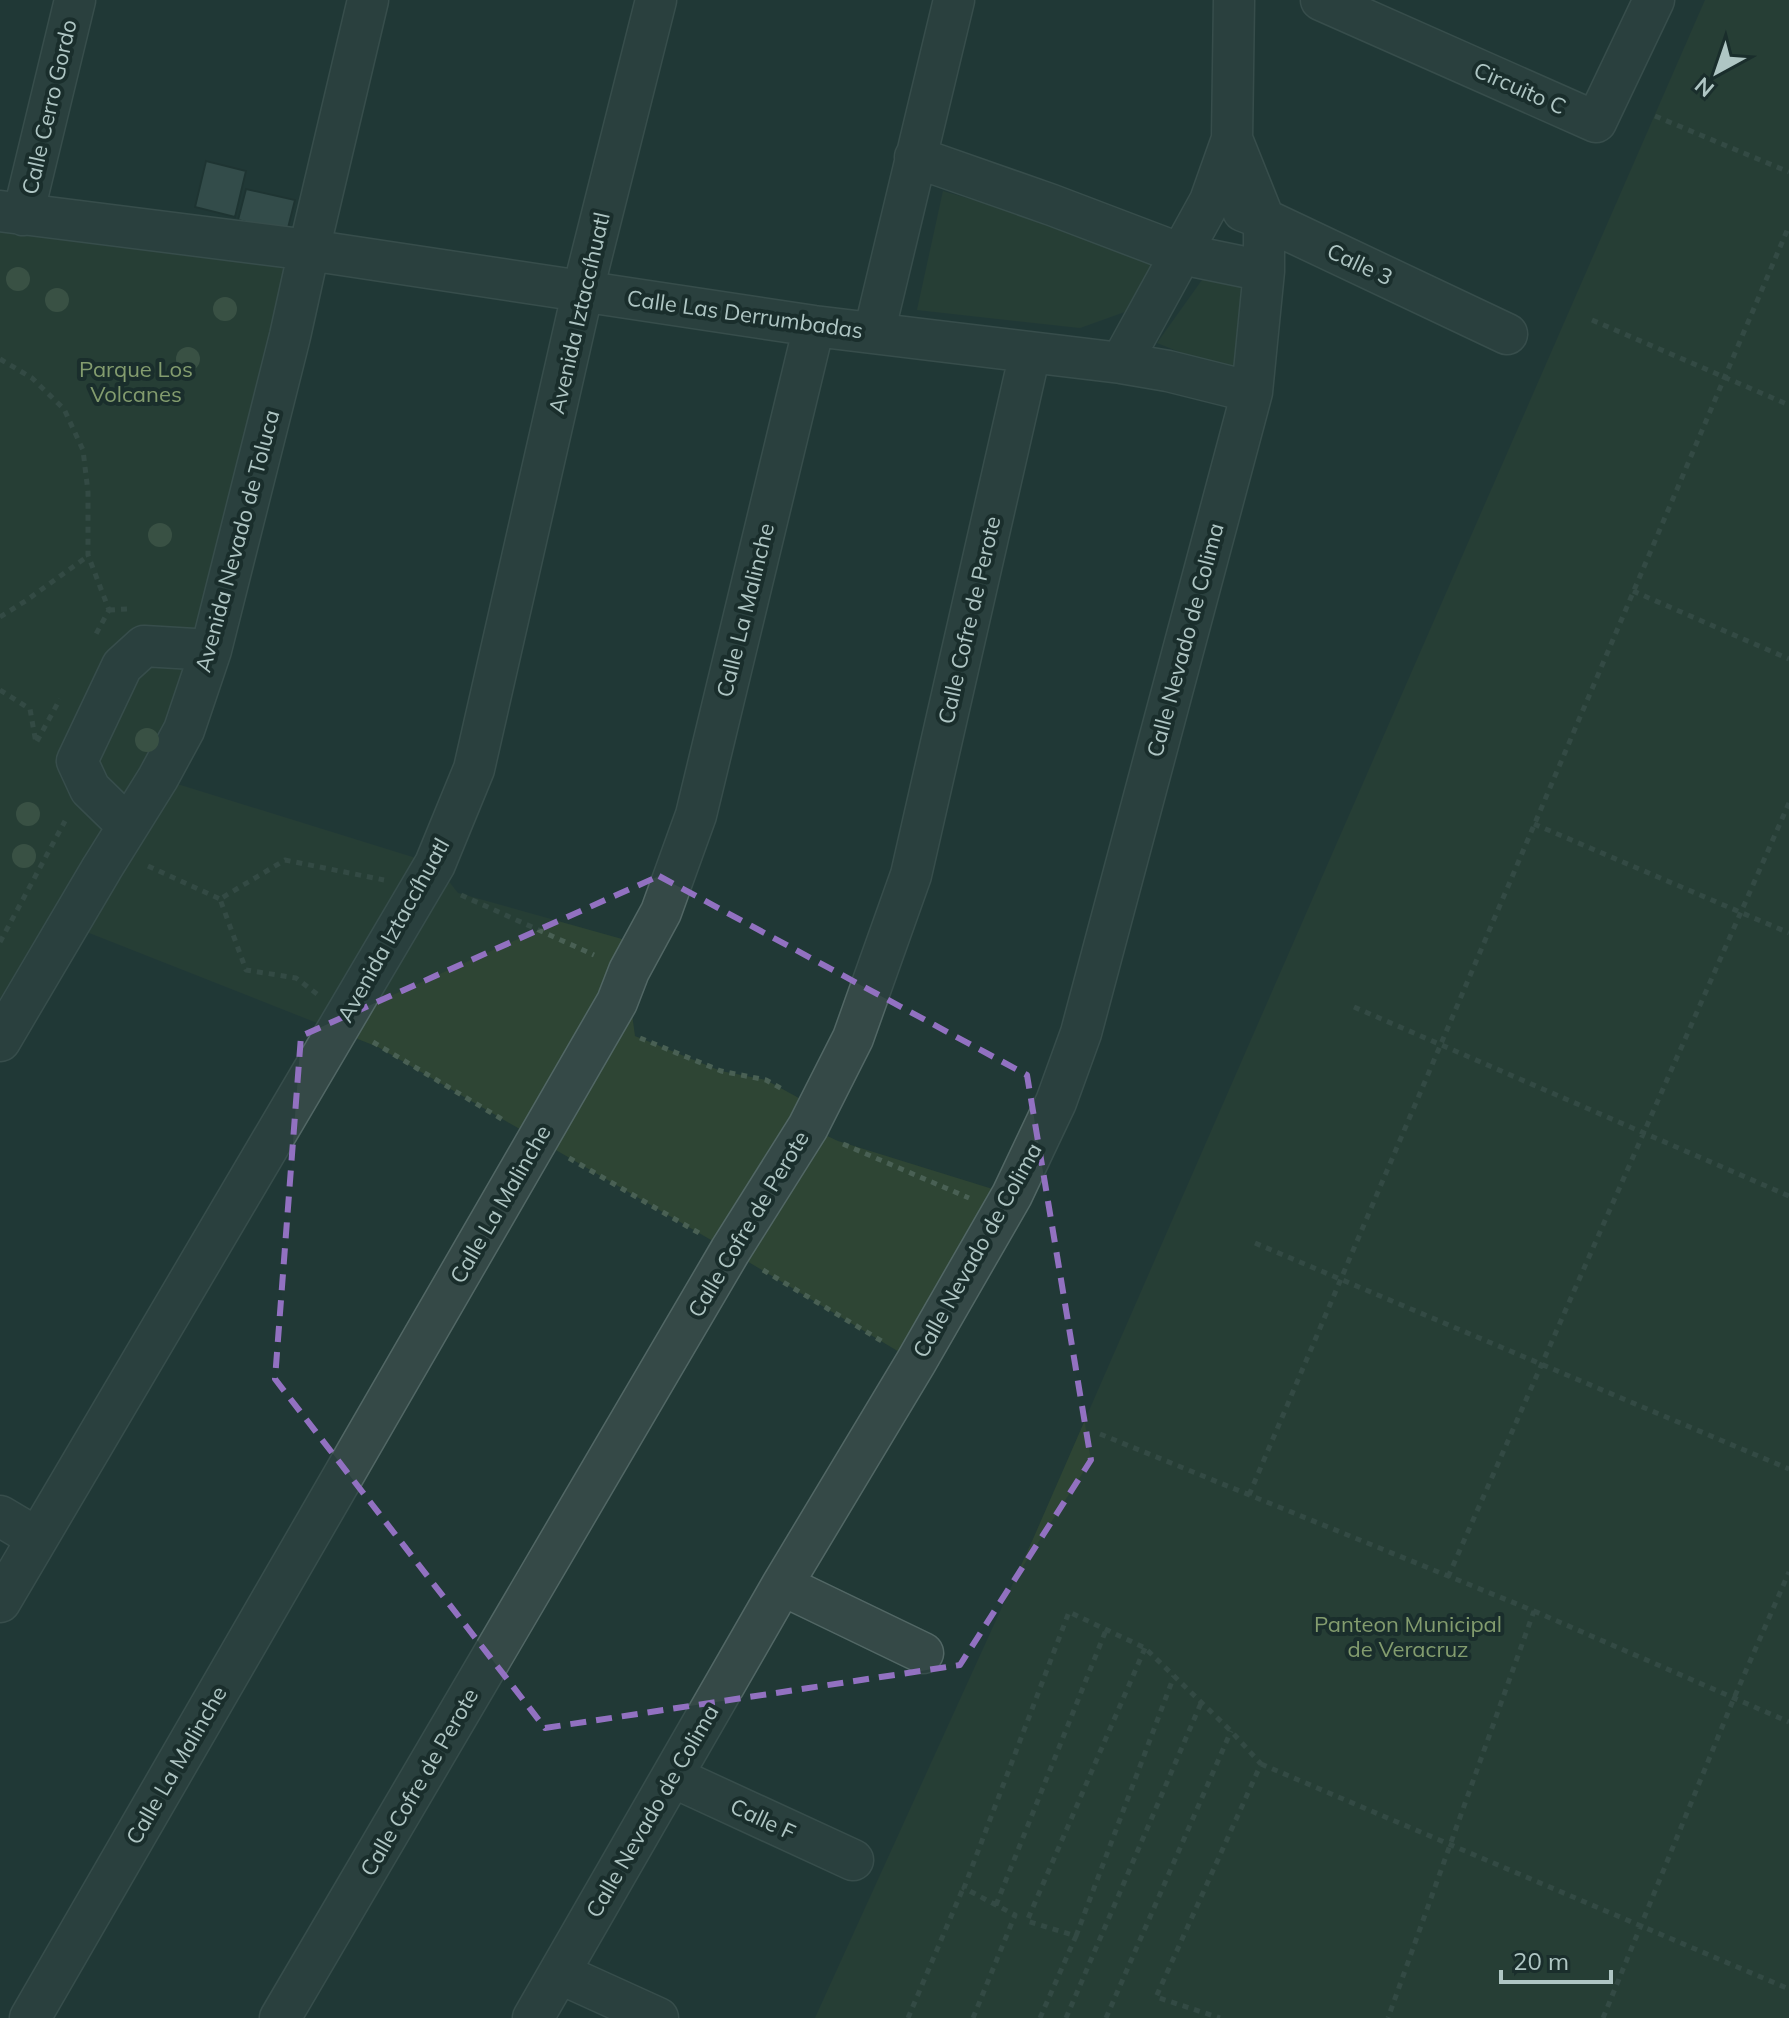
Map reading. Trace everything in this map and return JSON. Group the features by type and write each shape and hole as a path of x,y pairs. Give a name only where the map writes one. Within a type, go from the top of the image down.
{"street":[{"name":"Calle Cerro Gordo","path":"12,213 75,0"},
{"name":"Avenida Nevado de Toluca","path":"0,1041 184,730 211,650 290,336 368,0"},
{"name":"Avenida Iztaccíhuatl","path":"0,1602 435,864 474,769 583,290 656,0"},
{"path":"874,333 954,0"},
{"path":"1121,363 1210,201 1232,139 1234,0"},
{"name":"Circuito C","path":"1321,0 1596,122 1654,0"},
{"path":"1232,139 1264,219"},
{"path":"915,157 1181,254 1264,271"},
{"name":"Calle 3","path":"1210,201 1264,219 1507,334"},
{"name":"Calle Las Derrumbadas","path":"12,213 309,250 814,326 1121,363 1252,392"},
{"name":"Calle Nevado de Colima","path":"533,2018 782,1585 1012,1195 1056,1102 1081,1033 1252,392 1264,271 1264,219"},
{"name":"Calle La Malinche","path":"30,2018 617,1002 629,971 661,912 696,815 814,326"},
{"name":"Calle Cofre de Perote","path":"280,2018 730,1251 808,1127 853,1038 911,875 1030,353"},
{"path":"121,838 90,789 77,761 122,666 144,646 211,650"},
{"path":"0,1516 37,1538"},
{"path":"782,1585 923,1653"},
{"name":"Calle F","path":"673,1777 853,1860"},
{"path":"559,1973 658,2018"}],"path":[{"path":"1655,116 1789,172"},
{"path":"1249,1495 1789,226"},
{"path":"1592,320 1789,405"},
{"path":"0,359 32,378 64,409 83,450 88,492 88,555 109,610 95,637"},
{"path":"0,617 88,555"},
{"path":"1633,591 1789,659"},
{"path":"0,690 30,709 36,743 65,690"},
{"path":"1448,1577 1789,803"},
{"path":"0,942 65,821"},
{"path":"1534,824 1789,933"},
{"path":"121,838 220,899 246,970 296,978 319,996"},
{"path":"220,899 285,860 458,893 629,971"},
{"path":"1354,1007 1789,1196"},
{"path":"635,1036 721,1071 766,1080 817,1108 838,1141 1002,1212"},
{"path":"378,1047 916,1362"},
{"path":"1255,1243 1789,1469"},
{"path":"1100,1434 1534,1611 1789,1722"},
{"path":"1603,2018 1789,1572"},
{"path":"1388,2018 1534,1611"},
{"path":"1076,1936 1027,1921 964,1888 1069,1612 1145,1648 1261,1764 1789,1989"},
{"path":"996,1905 1106,1630"},
{"path":"1027,1921 1145,1648"},
{"path":"1040,2018 1076,1936 1174,1676"},
{"path":"1066,2018 1201,1703"},
{"path":"1106,2018 1231,1731"},
{"path":"1220,2018 1156,1997 1261,1764"},
{"path":"908,2018 969,1874"},
{"path":"973,2018 1015,1915"}],"highlighted area":[{"path":"659,876 1027,1075 1091,1460 960,1665 545,1728 275,1379 301,1036"}],"green space":[{"name":"Panteon Municipal de Veracruz","path":"1705,0 1789,0 1789,2018 815,2018 1033,1539"},
{"path":"943,191 1157,254 1133,309 1080,328 917,310"},
{"name":"Parque Los Volcanes","path":"0,225 309,250 158,778 435,864 458,893 622,939 635,1036 721,1071 766,1080 817,1108 808,1127 838,1141 1012,1195 916,1362 378,1047 69,925 0,1019"},
{"path":"1207,273 1255,284 1237,375 1157,343"}],"building":[{"path":"206,161 246,171 235,217 195,207"},
{"path":"246,189 295,200 287,232 238,220"}]}
